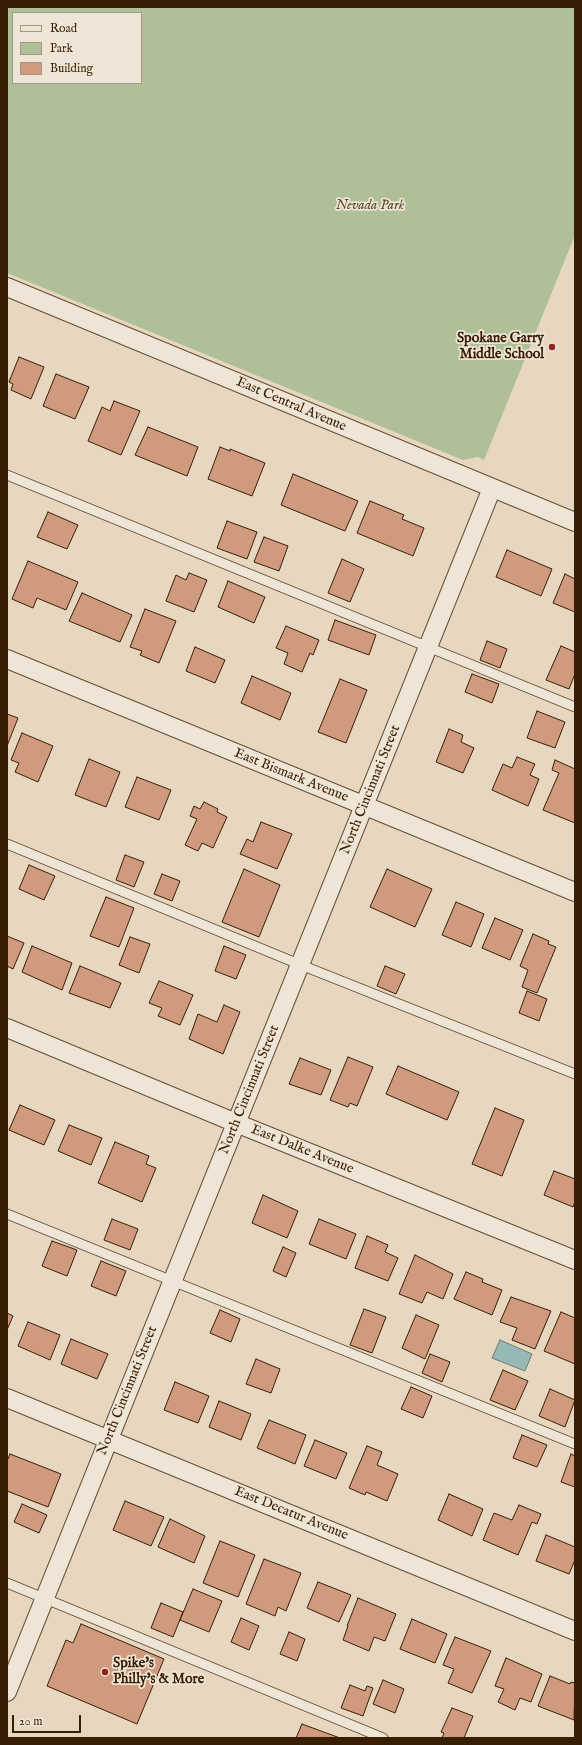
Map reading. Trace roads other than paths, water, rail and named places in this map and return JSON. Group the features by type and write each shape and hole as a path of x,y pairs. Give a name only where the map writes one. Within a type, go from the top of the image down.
{"street":[{"name":"East Central Avenue","path":"7,287 575,522"},
{"name":"North Cincinnati Street","path":"7,1692 492,488"},
{"name":"East Bismark Avenue","path":"7,659 575,892"},
{"name":"East Dalke Avenue","path":"7,1028 236,1123 575,1260"},
{"name":"East Decatur Avenue","path":"7,1398 575,1631"}],"lane":[{"path":"7,475 575,708"},
{"path":"7,844 301,965 575,1074"},
{"path":"7,1214 575,1444"},
{"path":"7,1582 383,1738"}],"water":[{"path":"500,1340 532,1354 525,1371 492,1358"}],"place":[{"name":"Spokane Garry Middle School","path":"552,347"},
{"name":"Spike's Philly's & More","path":"105,1672"}],"park label":[{"name":"Nevada Park","path":"370,206"}]}
